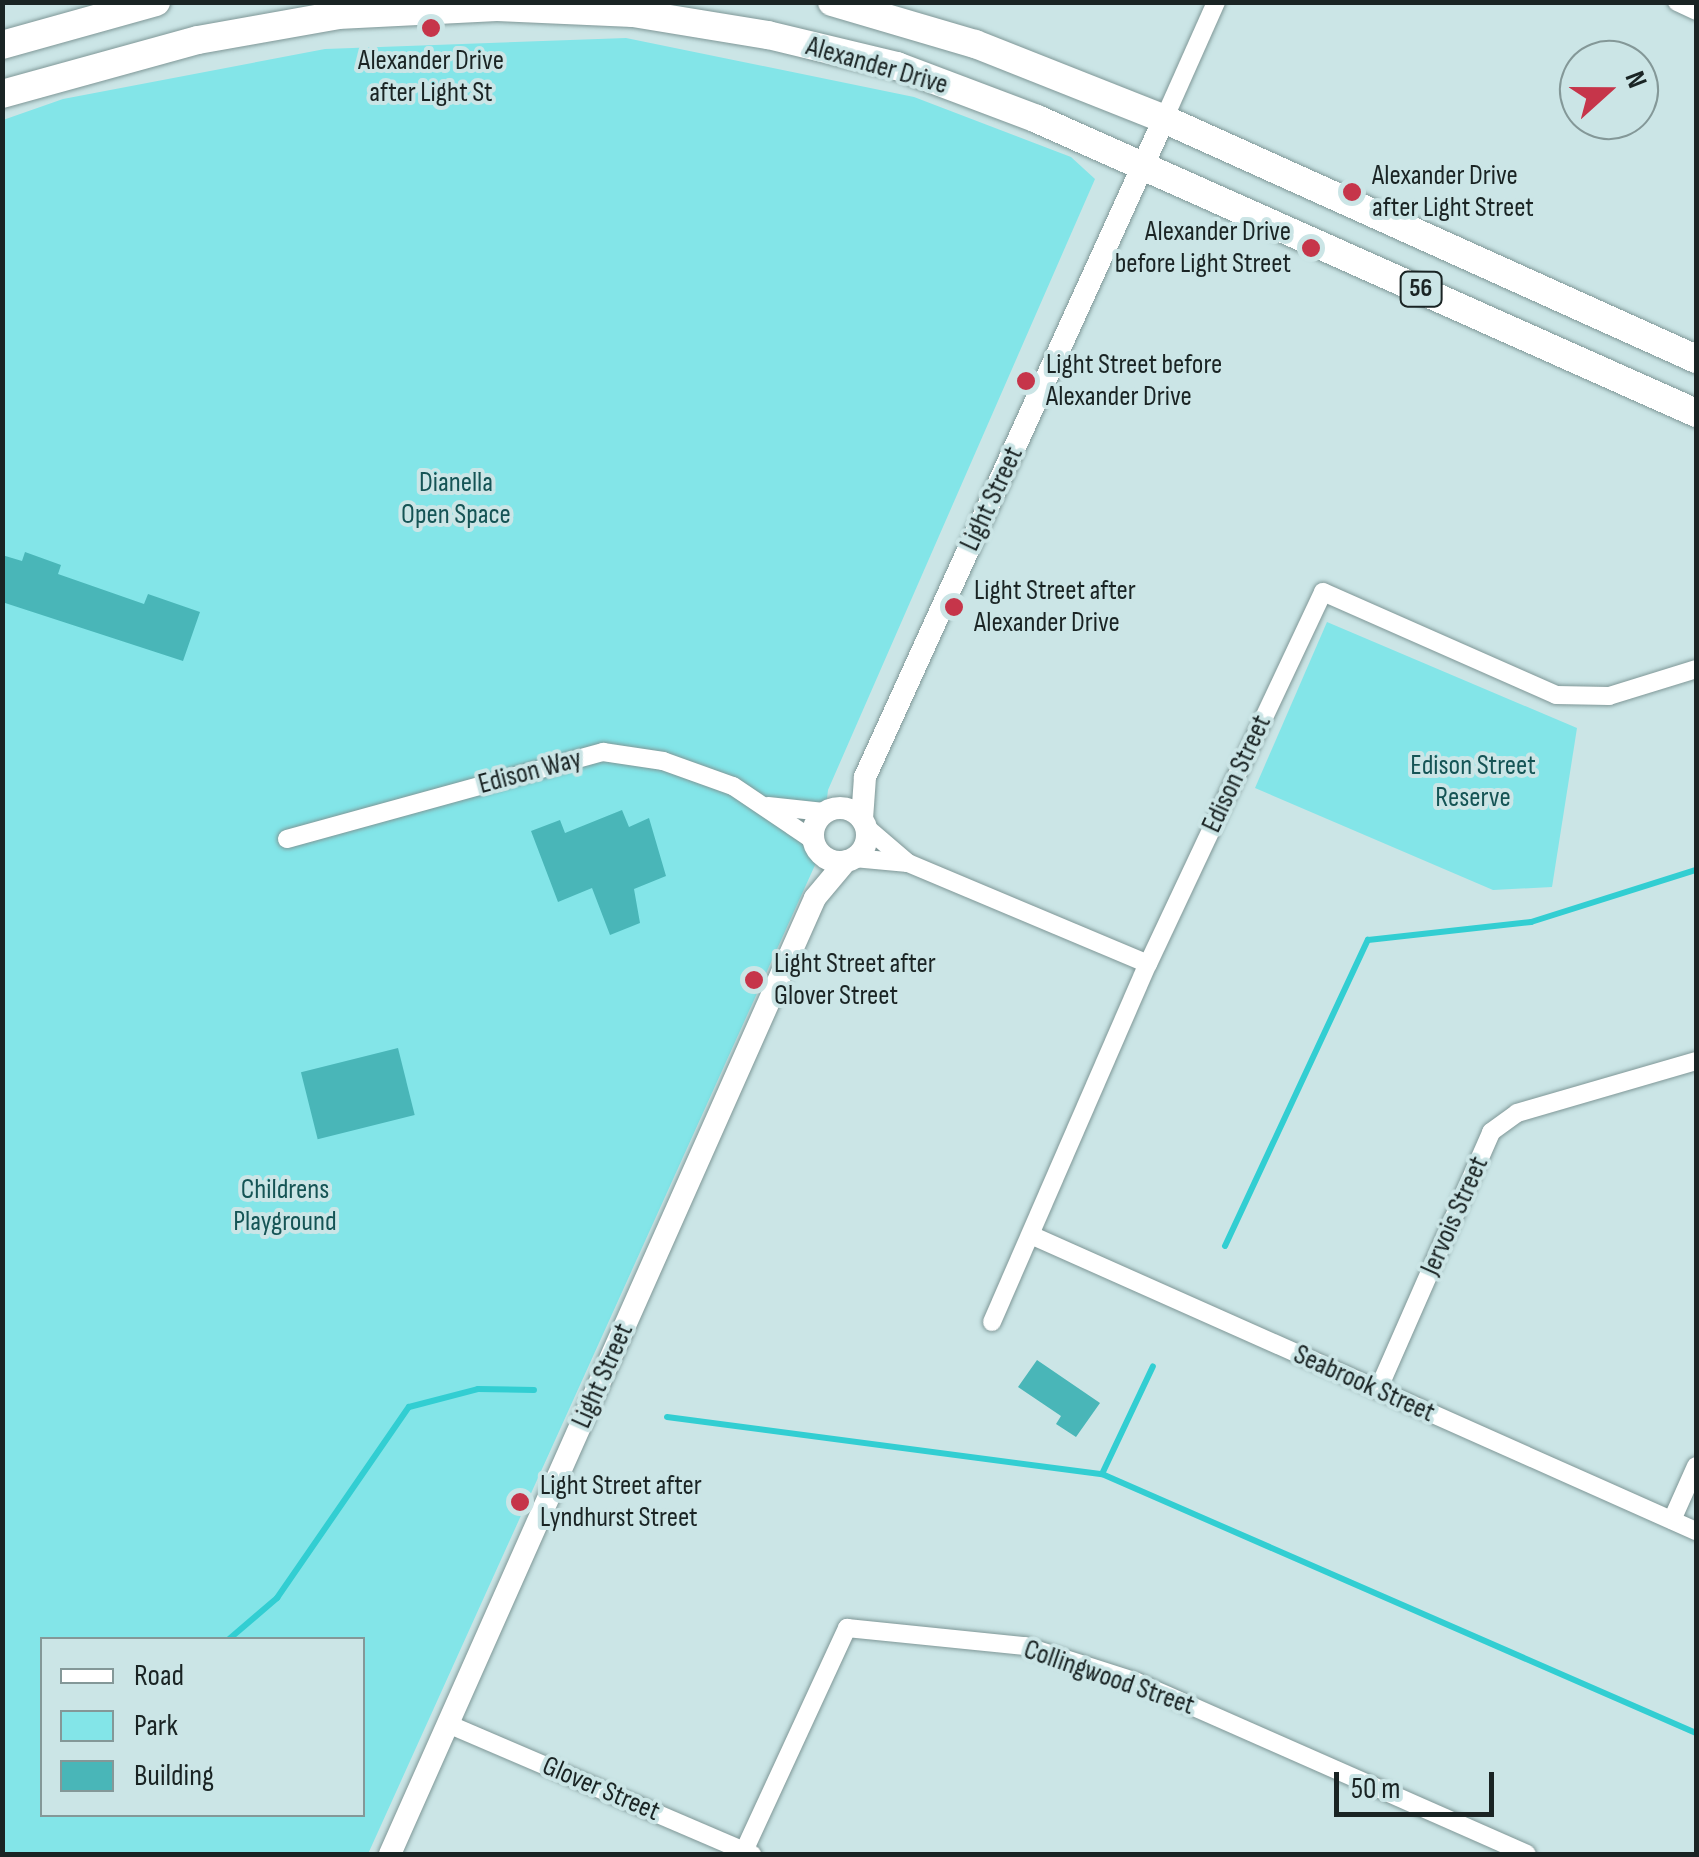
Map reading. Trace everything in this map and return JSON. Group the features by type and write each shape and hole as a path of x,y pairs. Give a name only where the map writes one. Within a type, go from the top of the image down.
{"main road":[{"path":"2,45 156,2"},
{"name":"Alexander Drive","path":"832,2 976,44 1164,119 1696,359"},
{"name":"Alexander Drive","path":"2,94 198,40 338,15 497,7 633,13 898,66 1146,164 1696,413"}],"street":[{"name":"Light Street","path":"864,823 865,777 1146,164 1216,2"},
{"path":"1677,2 1696,11"},
{"name":"Edison Street","path":"992,1322 1148,964 1323,592 1556,695 1609,696 1696,668"},
{"name":"Edison Way","path":"288,839 603,752 663,762 768,806 816,847"},
{"name":"Light Street","path":"828,810 865,777"},
{"name":"Edison Way","path":"768,806 828,810"},
{"path":"908,863 848,808 828,810 816,847 850,859 908,863 1148,964"},
{"path":"850,859 865,844 864,823"},
{"name":"Light Street","path":"815,898 816,847"},
{"name":"Light Street","path":"390,1854 815,898 850,859"},
{"name":"Jervois Street","path":"1378,1390 1491,1132 1517,1114 1696,1061"},
{"name":"Seabrook Street","path":"1032,1236 1696,1531"},
{"path":"1672,1520 1696,1466"},
{"name":"Collingwood Street","path":"748,1852 847,1628 1026,1646 1137,1682 1527,1854"},
{"name":"Glover Street","path":"448,1724 748,1852"}],"green space":[{"name":"Dianella Open Space","path":"626,38 914,97 1071,157 1095,179 828,790 820,854 368,1854 3,1854 3,120 63,99 325,49"},
{"name":"Edison Street Reserve","path":"1327,622 1577,728 1552,887 1493,890 1255,788"}],"building":[{"path":"25,552 61,565 58,574 144,604 148,594 200,612 183,661 2,602 2,555 22,561"},
{"path":"622,810 629,827 649,818 666,876 634,889 640,923 610,935 592,888 558,902 531,831 560,820 565,833"},
{"path":"398,1048 415,1115 318,1139 301,1072"},
{"path":"1037,1360 1100,1403 1076,1437 1056,1424 1061,1416 1018,1387"}],"waterway":[{"path":"1225,1246 1368,940 1531,922 1696,870"},
{"path":"1102,1474 1153,1366"},
{"path":"232,1637 277,1598 409,1407 478,1389 534,1390"},
{"path":"667,1417 1102,1474 1696,1733"}],"place":[{"name":"Alexander Drive after Light St","path":"431,28"},
{"name":"Alexander Drive after Light Street","path":"1352,192"},
{"name":"Alexander Drive before Light Street","path":"1311,248"},
{"name":"Light Street before Alexander Drive","path":"1026,381"},
{"name":"Light Street after Alexander Drive","path":"954,607"},
{"name":"Light Street after Glover Street","path":"754,980"},
{"name":"Light Street after Lyndhurst Street","path":"520,1502"}],"park label":[{"name":"Childrens Playground","path":"285,1206"}]}
